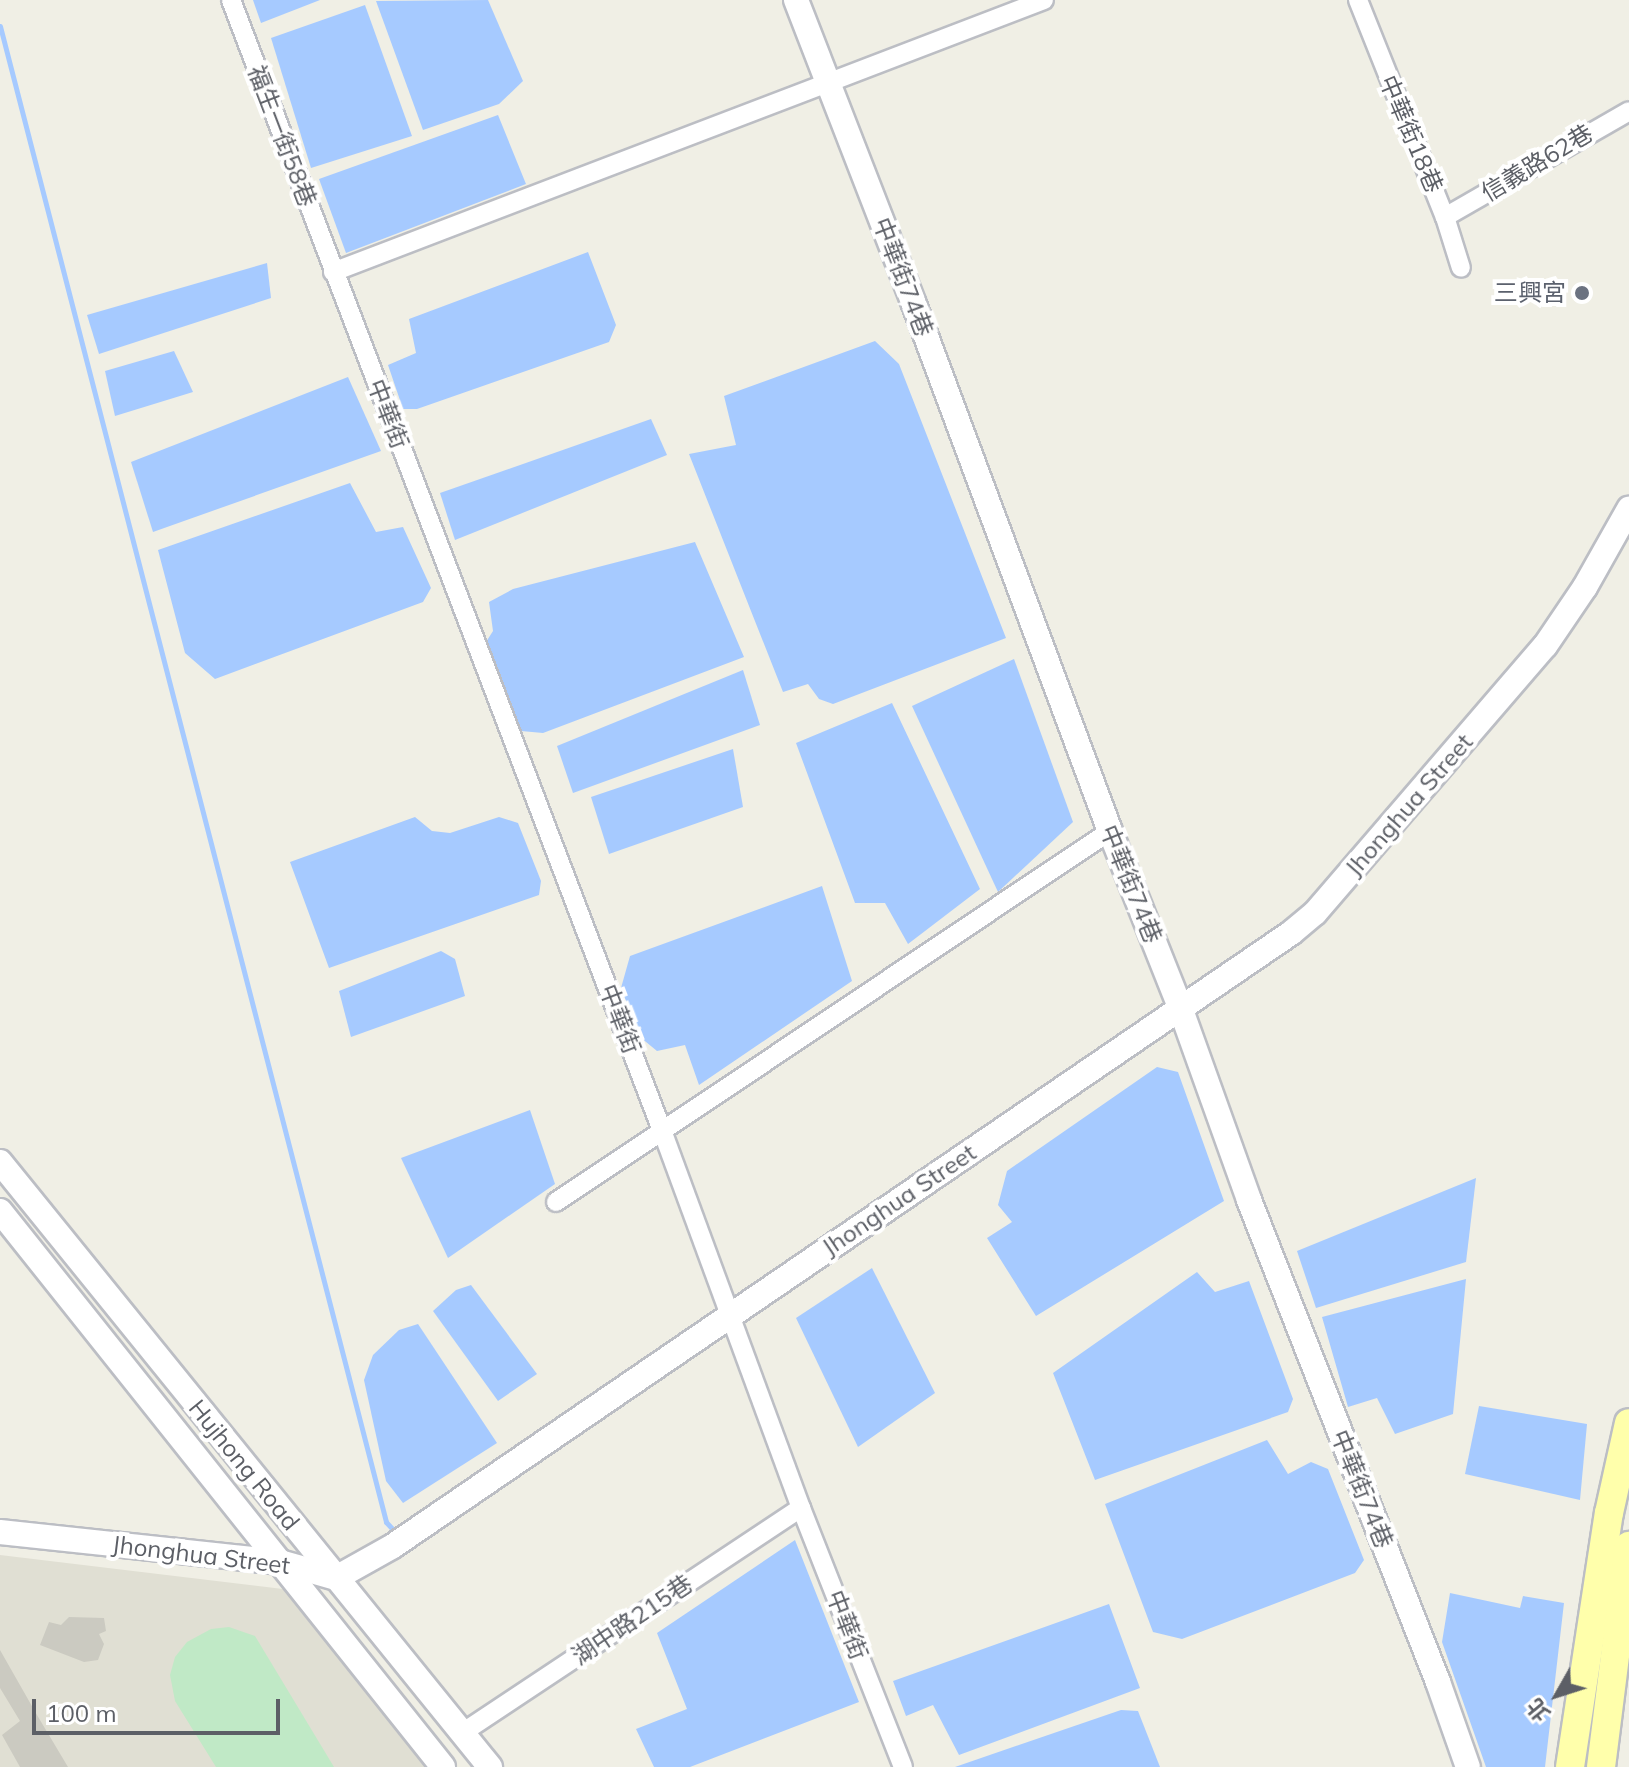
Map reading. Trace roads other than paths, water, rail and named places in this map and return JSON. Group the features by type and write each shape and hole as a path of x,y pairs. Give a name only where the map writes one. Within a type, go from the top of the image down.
{"main road":[{"path":"1570,1767 1609,1513 1629,1423"},
{"path":"1601,1767 1629,1546"}],"street":[{"name":"福生一街58巷","path":"231,0 333,272"},
{"name":"中華街74巷","path":"796,0 1110,831 1180,1007 1249,1200 1468,1767"},
{"path":"333,272 1044,0"},
{"name":"中華街18巷","path":"1358,0 1445,217 1461,268"},
{"name":"信義路62巷","path":"1445,217 1629,111"},
{"name":"中華街","path":"333,272 663,1133 801,1508 903,1767"},
{"name":"Jhonghua Street","path":"0,1532 280,1562 336,1578 393,1546 1315,913 1545,646 1585,587 1629,509"},
{"path":"556,1202 1110,831"},
{"name":"Hujhong Road","path":"0,1162 490,1767"},
{"name":"Hujhong Road","path":"0,1211 443,1767"},
{"name":"湖中路215巷","path":"462,1733 801,1508"}],"water":[{"path":"253,0 320,0 261,23"},
{"path":"488,0 523,81 499,104 423,130 376,1"},
{"path":"365,5 412,136 311,168 271,38"},
{"path":"498,115 526,184 346,253 319,179"},
{"path":"588,252 616,325 609,342 417,409 403,409 388,365 416,353 409,319"},
{"path":"267,263 271,298 99,354 87,315"},
{"path":"875,341 899,364 1006,638 833,704 819,699 808,684 783,692 689,454 736,445 724,396"},
{"path":"174,351 193,392 115,416 105,371"},
{"path":"348,377 381,451 153,532 131,462"},
{"path":"651,419 667,455 455,540 440,493"},
{"path":"350,483 376,532 403,527 431,588 423,602 215,679 185,653 158,550"},
{"path":"695,542 744,657 543,733 521,731 486,642 493,631 489,602 513,589"},
{"path":"1014,659 1073,822 998,892 912,706"},
{"path":"743,670 760,725 573,793 557,746"},
{"path":"892,703 980,889 908,944 885,903 855,903 796,743"},
{"path":"733,749 743,807 609,854 591,797"},
{"path":"415,817 432,831 450,833 499,817 518,823 541,881 539,895 329,968 290,862"},
{"path":"822,886 852,981 699,1085 685,1045 657,1051 640,1037 621,988 630,956"},
{"path":"441,951 455,959 465,996 351,1037 339,991"},
{"path":"1157,1067 1178,1072 1224,1201 1036,1316 987,1238 1012,1222 998,1205 1007,1171"},
{"path":"530,1110 555,1184 448,1258 401,1158"},
{"path":"1476,1178 1466,1262 1316,1308 1297,1251"},
{"path":"872,1268 935,1393 858,1447 796,1318"},
{"path":"1197,1272 1215,1292 1249,1281 1293,1399 1288,1412 1095,1480 1053,1373"},
{"path":"1466,1279 1453,1414 1395,1434 1377,1398 1348,1407 1322,1317"},
{"path":"471,1285 537,1374 498,1401 433,1311 456,1290"},
{"path":"418,1324 497,1443 403,1503 386,1481 364,1380 373,1355 399,1330"},
{"path":"1479,1406 1587,1424 1580,1500 1465,1474"},
{"path":"1267,1440 1288,1474 1311,1462 1328,1469 1364,1560 1355,1573 1182,1639 1153,1632 1105,1504"},
{"path":"795,1540 859,1702 690,1767 654,1767 636,1729 687,1709 657,1633"},
{"path":"1450,1593 1520,1608 1523,1596 1564,1603 1545,1767 1486,1767 1442,1642"},
{"path":"1109,1604 1140,1688 959,1755 933,1705 906,1716 893,1681"},
{"path":"1121,1710 1138,1711 1160,1767 955,1767"}],"waterway":[{"path":"0,26 386,1522 397,1534"}],"place":[{"name":"三興宮","path":"1582,293"}]}
